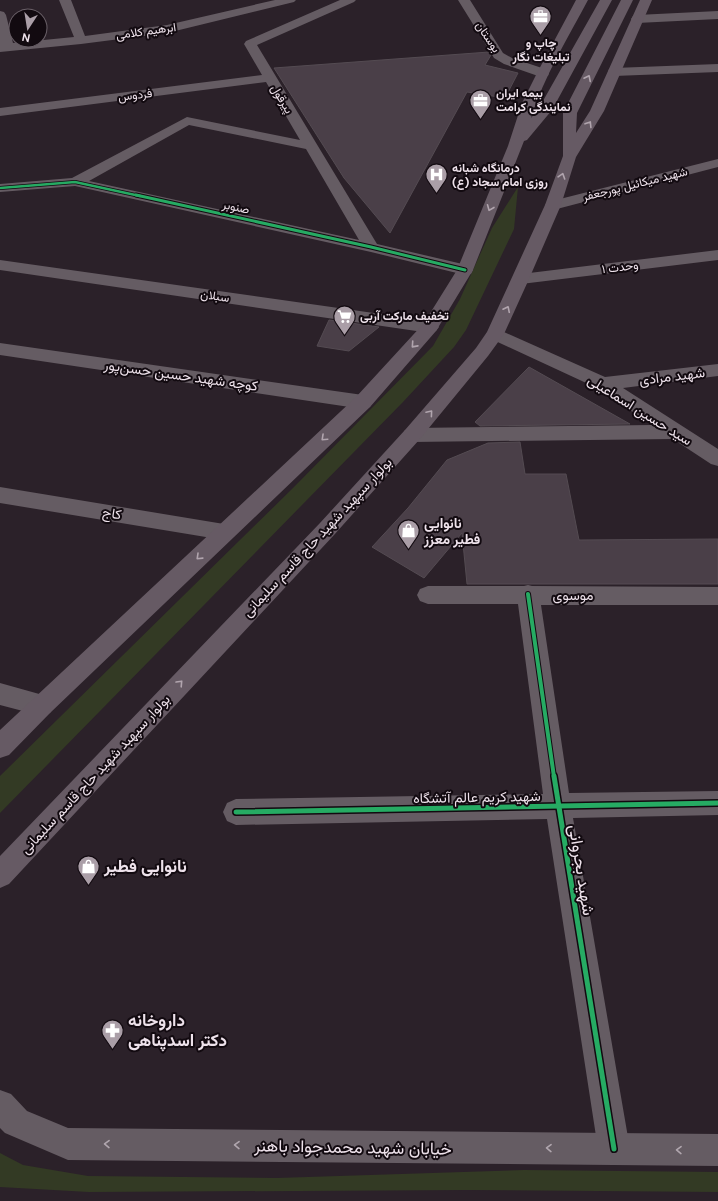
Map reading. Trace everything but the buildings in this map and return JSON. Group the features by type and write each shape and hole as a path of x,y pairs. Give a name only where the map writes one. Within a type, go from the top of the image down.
{"main road":[{"path":"0,747 42,705 128,625 224,532 363,402 430,327 465,270 515,146 529,103 542,73 582,0"},
{"path":"515,146 545,110 606,0"},
{"path":"568,156 570,113 627,0"},
{"path":"568,156 597,111 646,0"},
{"name":"بولوار سپهبد شهید حاج قاسم سلیمانی","path":"0,875 326,529 412,435 482,352 495,334 522,279 553,205 568,156"}],"street":[{"path":"66,0 81,40"},
{"name":"ابرهیم کلامی","path":"4,47 81,40 167,29 290,0"},
{"name":"پیرقول","path":"350,0 250,44 371,247"},
{"name":"بوستان","path":"464,0 498,55 508,61 542,73"},
{"path":"0,15 4,47"},
{"path":"637,19 718,15"},
{"path":"614,72 718,68"},
{"name":"فردوس","path":"0,112 270,78"},
{"path":"75,182 186,121 311,146"},
{"name":"شهید میکائیل پورجعفر","path":"553,205 718,164"},
{"name":"صنوبر","path":"0,188 75,182 371,247 465,270"},
{"name":"وحدت ۱","path":"522,279 718,255"},
{"name":"سبلان","path":"0,265 430,327"},
{"name":"سید حسین اسماعیلی","path":"495,334 603,384 718,459"},
{"name":"کوچه شهید حسین حسن‌پور","path":"0,349 363,402"},
{"name":"شهید مرادی","path":"603,384 718,370"},
{"path":"412,435 678,432"},
{"name":"کاج","path":"0,495 224,532"},
{"name":"موسوی","path":"428,594 718,596"},
{"name":"شهید بجروانی","path":"528,594 558,807 614,1149"},
{"path":"0,694 42,705"},
{"name":"شهید کریم عالم آتشگاه","path":"236,812 718,803"},
{"name":"خیابان شهید محمدجواد باهنر","path":"0,1105 16,1122 68,1144 718,1150"}],"green space":[{"path":"518,187 514,229 466,330 454,347 403,402 0,813 0,776 293,488 433,346 460,299 492,228"},
{"path":"0,1153 23,1165 88,1176 277,1178 524,1170 718,1172 718,1192 467,1190 89,1192 0,1187"}],"cycle path":[{"path":"0,188 75,182 371,247 465,270"},
{"path":"528,594 558,807 614,1149"},
{"path":"236,812 718,803"}],"place":[{"name":"چاپ و تبلیغات نگار","path":"541,36"},
{"name":"بیمه ایران نمایندگی کرامت","path":"480,120"},
{"name":"درمانگاه شبانه روزی امام سجاد (ع)","path":"436,194"},
{"name":"تخفیف مارکت آربی","path":"344,336"},
{"name":"نانوایی فطیر معزز","path":"408,550"},
{"name":"نانوایی فطیر","path":"89,886"},
{"name":"داروخانه دكتر اسدپناهی","path":"112,1050"}]}
